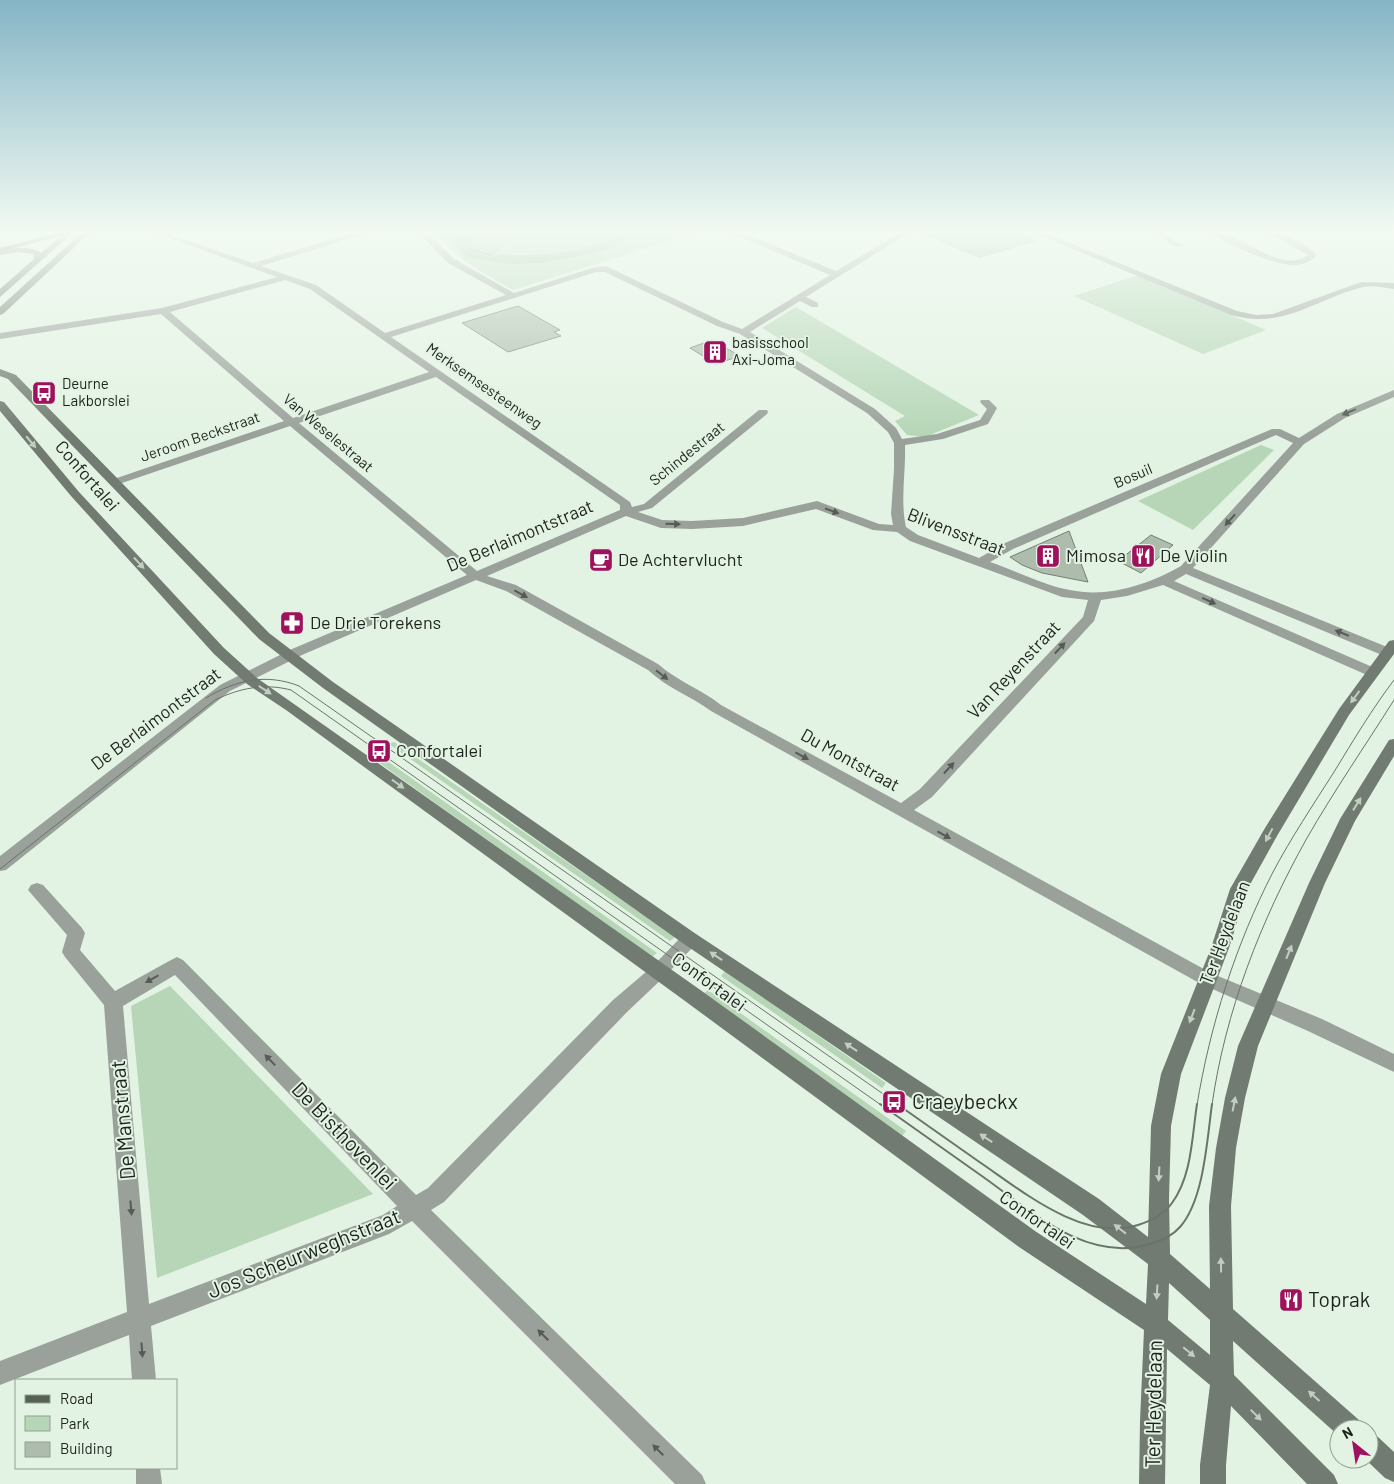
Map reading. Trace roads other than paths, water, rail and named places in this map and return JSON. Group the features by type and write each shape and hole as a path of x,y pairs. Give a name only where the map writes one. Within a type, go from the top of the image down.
{"street":[{"path":"0,312 15,298"},
{"path":"0,336 163,311 209,298"},
{"name":"Merksemsesteenweg","path":"331,298 626,504 626,512"},
{"path":"385,336 507,298"},
{"path":"667,298 720,324 743,332 871,411 892,430 899,443 900,469 897,514 900,529"},
{"path":"743,332 797,298"},
{"path":"802,298 815,305"},
{"path":"1198,298 1234,313 1255,318 1279,315 1325,298"},
{"name":"Van Weselestraat","path":"163,311 291,422 476,576"},
{"name":"Confortalei","path":"0,372 12,377 264,636 290,656 690,939 1091,1207 1159,1259"},
{"name":"Jeroom Beckstraat","path":"115,482 437,373"},
{"path":"1095,597 1127,592 1164,581 1185,569 1300,442 1340,416 1394,392"},
{"path":"899,443 939,437 984,422 992,408 985,402"},
{"name":"Confortalei","path":"0,404 75,494 219,651 247,677 659,971 1027,1239 1155,1324"},
{"name":"Schindestraat","path":"626,512 648,506 763,412"},
{"name":"Bosuil","path":"980,562 1009,546 1276,431 1300,442"},
{"name":"Blivensstraat","path":"626,512 661,524 692,525 743,522 817,505 877,527 900,529 914,538 1067,594 1095,597"},
{"name":"De Berlaimontstraat","path":"0,865 226,688 290,656 626,512"},
{"path":"1185,569 1391,648"},
{"name":"Du Montstraat","path":"476,576 520,593 652,668 661,676 682,688 699,694 716,708 1207,979 1394,1063"},
{"path":"1164,581 1372,672"},
{"name":"Van Reyenstraat","path":"900,811 926,793 1088,618 1095,597"},
{"name":"Ter Heydelaan","path":"1152,1484 1161,1126 1171,1074 1220,948 1239,889 1270,832 1344,712 1391,648"},
{"path":"1213,1484 1212,1465 1222,1380 1220,1206 1226,1148 1235,1098 1248,1046 1317,883 1348,819 1394,744"},
{"path":"37,890 76,933 70,952 113,1002"},
{"name":"Jos Scheurweghstraat","path":"0,1373 389,1223 436,1195 620,1006 659,971 690,939"},
{"name":"De Bisthovenlei","path":"113,1002 177,965 414,1208 692,1484"},
{"name":"De Manstraat","path":"113,1002 144,1379"},
{"path":"1159,1259 1339,1419"},
{"name":"Ter Heydelaan","path":"1155,1324 1222,1380 1325,1484"},
{"path":"1379,1455 1394,1469"},
{"path":"148,1469 149,1484"}],"tram line":[{"path":"206,698 229,687 251,680 275,680 299,686 899,1105"},
{"path":"1197,1105 1202,1075 1217,1015 1236,956 1260,899 1295,834 1363,725 1394,680"},
{"path":"0,869 215,700 234,692 252,688 271,687 291,690 881,1105"},
{"path":"1212,1105 1226,1036 1247,967 1260,934 1290,869 1317,820 1394,700"},
{"path":"880,1104 1058,1229 1080,1240 1103,1246 1126,1248 1150,1244 1166,1238 1180,1227 1188,1215 1203,1169 1212,1104"},
{"path":"897,1104 1013,1186 1054,1211 1096,1227 1117,1229 1138,1225 1157,1217 1172,1203 1184,1181 1197,1104"}],"place":[{"name":"basisschool Axi-Joma","path":"715,352"},
{"name":"Deurne Lakborslei","path":"44,393"},
{"name":"Mimosa","path":"1048,556"},
{"name":"De Violin","path":"1143,556"},
{"name":"De Achtervlucht","path":"601,560"},
{"name":"De Drie Torekens","path":"292,623"},
{"name":"Confortalei","path":"379,751"},
{"name":"Craeybeckx","path":"894,1102"},
{"name":"Toprak","path":"1291,1300"}]}
